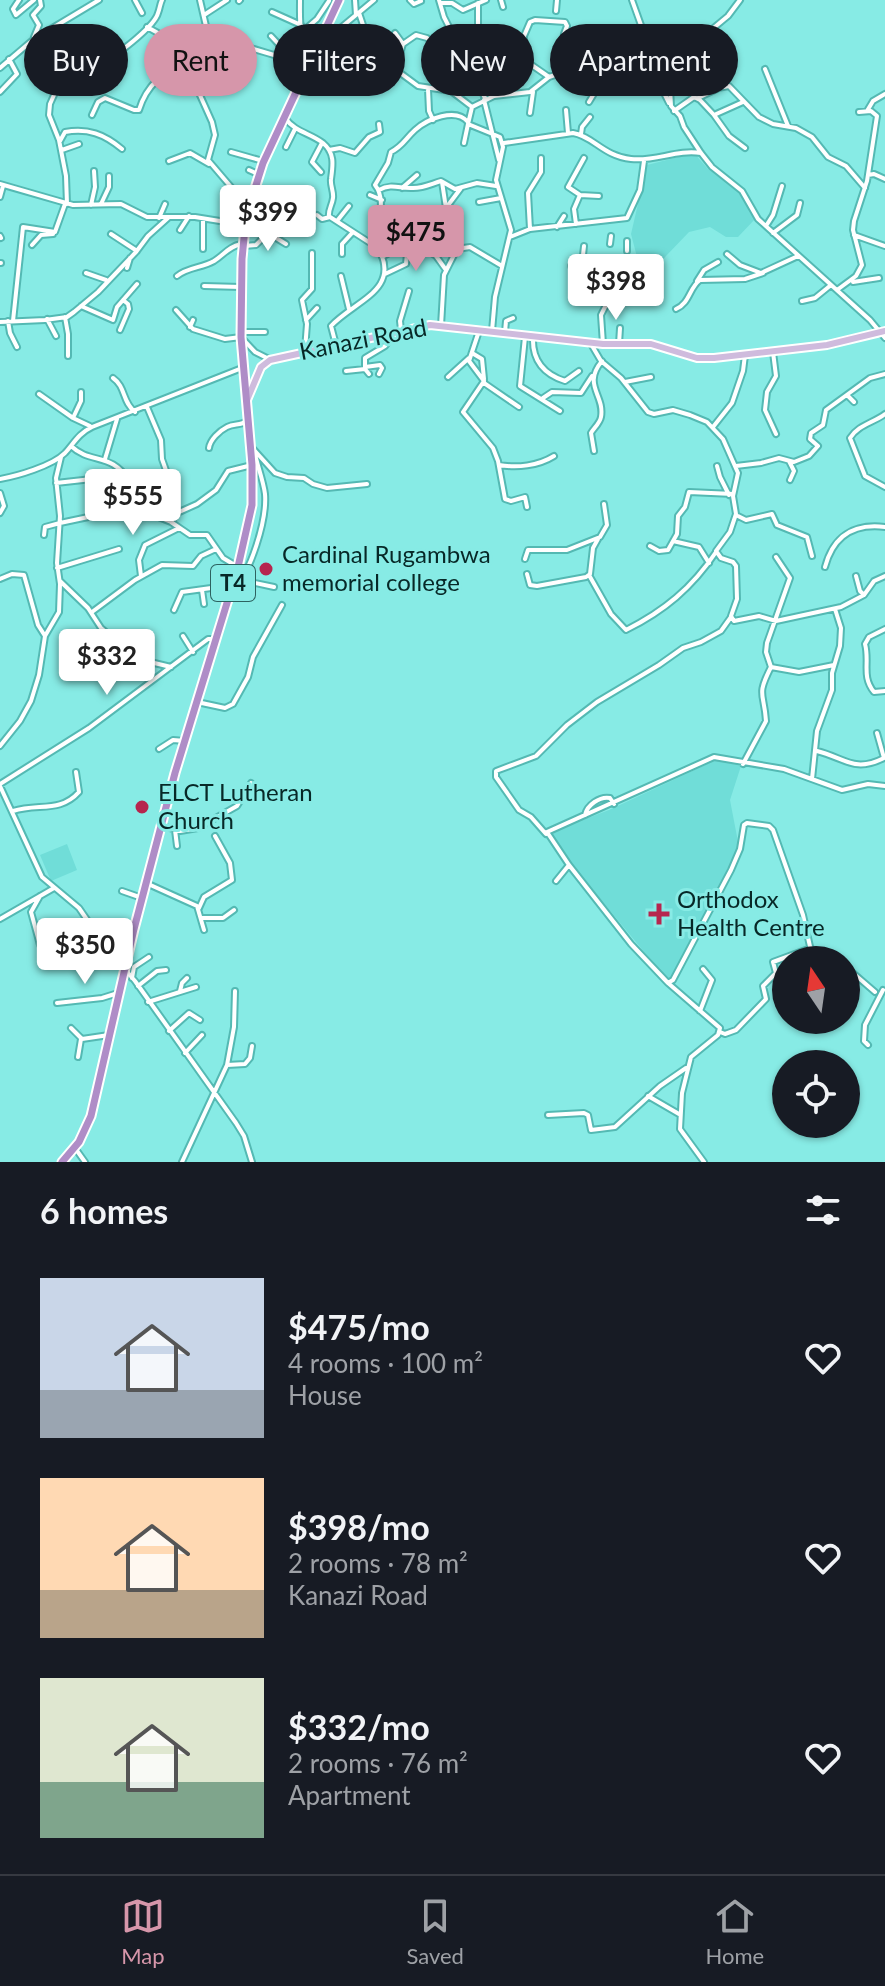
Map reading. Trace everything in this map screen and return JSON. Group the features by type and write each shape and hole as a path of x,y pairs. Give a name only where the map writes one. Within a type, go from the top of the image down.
{"highway":[{"name":"T4","path":"329,24 339,0"},
{"name":"T4","path":"62,1162 91,1116 142,898 185,741 238,567 252,505 252,449 245,403 238,307 245,229 258,174 292,96"}],"main road":[{"name":"Kanazi Road","path":"245,403 258,373 270,360 423,325 603,344 651,344 697,358 773,352 884,334"}],"street":[{"path":"19,0 13,9 16,15 37,0 41,6 33,15 38,24"},
{"path":"59,24 99,0"},
{"path":"135,0 142,13"},
{"path":"150,24 158,15 162,0"},
{"path":"200,0 206,24"},
{"path":"204,15 227,0"},
{"path":"300,0 301,24"},
{"path":"311,24 329,1 321,0"},
{"path":"355,0 360,24"},
{"path":"345,24 374,0"},
{"path":"410,0 414,4 421,1"},
{"path":"447,24 440,1 452,3 463,10 486,0"},
{"path":"501,0 503,7"},
{"path":"556,11 557,0"},
{"path":"718,24 740,0"},
{"path":"631,1 640,24"},
{"path":"477,24 478,3"},
{"path":"272,12 299,24"},
{"path":"534,89 549,77 523,59 524,35 530,22 565,21 566,24"},
{"path":"55,232 66,203 67,180 62,150 49,115 50,104 62,77 103,54 109,57 126,49 144,30"},
{"path":"1,65 24,47"},
{"path":"0,92 17,74 9,59"},
{"path":"765,69 788,126"},
{"path":"867,111 873,101 885,94"},
{"path":"92,115 98,102 105,98 139,110 145,96"},
{"path":"199,96 215,135 207,157 210,164"},
{"path":"428,96 433,120"},
{"path":"458,96 472,107"},
{"path":"483,96 500,161"},
{"path":"464,143 472,107 496,96"},
{"path":"530,113 532,96"},
{"path":"589,102 592,96"},
{"path":"666,96 701,153 712,167 742,191 754,213 884,334"},
{"path":"670,96 670,105"},
{"path":"674,111 690,98 702,96"},
{"path":"738,96 769,123 788,126 812,137 827,155 846,166 865,188"},
{"path":"698,98 729,136 745,148"},
{"path":"714,115 743,102"},
{"path":"566,110 568,133"},
{"path":"837,290 856,276 862,265 854,235 855,212 868,175 877,116 874,111 859,112"},
{"path":"336,345 331,326 378,290 385,274 377,246 377,222 382,200 375,183 391,152 404,145 415,130 448,115 463,117 468,123 498,134 503,143 496,186 511,228 492,331"},
{"path":"283,116 295,129 329,150 334,167 329,217"},
{"path":"581,134 590,117"},
{"path":"329,150 340,148 355,153 369,137 380,132 379,124"},
{"path":"286,147 295,129"},
{"path":"60,143 65,132 89,130 122,149"},
{"path":"503,143 568,133 581,134 613,156 644,161 683,153 701,153"},
{"path":"308,143 312,137"},
{"path":"683,153 692,139"},
{"path":"321,172 314,167 312,160 322,143"},
{"path":"62,150 79,144"},
{"path":"231,152 263,161"},
{"path":"169,161 190,153 210,164 224,176 249,208"},
{"path":"527,230 527,195 541,172 541,158"},
{"path":"584,158 568,187 580,195 599,196"},
{"path":"511,228 557,227 619,220 629,216 642,183 644,161"},
{"path":"249,170 258,174"},
{"path":"91,205 95,187 94,171"},
{"path":"402,188 417,175"},
{"path":"868,175 885,179"},
{"path":"101,204 107,192 109,176"},
{"path":"379,190 387,186 423,188 441,181"},
{"path":"441,181 455,189 477,183 496,186"},
{"path":"441,181 453,254"},
{"path":"0,197 2,185 66,203 121,204 147,217 189,216 245,229"},
{"path":"766,226 772,218 782,186"},
{"path":"446,208 461,188"},
{"path":"370,195 382,200"},
{"path":"576,224 574,209 580,195"},
{"path":"479,202 501,198"},
{"path":"773,233 797,215 800,203"},
{"path":"159,218 165,204"},
{"path":"337,221 349,206"},
{"path":"317,215 337,221 377,246"},
{"path":"0,322 65,317 81,306 170,216"},
{"path":"180,230 189,216"},
{"path":"557,227 564,216"},
{"path":"203,219 203,249"},
{"path":"177,276 215,260 229,247 256,245 284,224"},
{"path":"377,246 395,224"},
{"path":"17,347 10,333 23,227 55,232"},
{"path":"510,237 527,230"},
{"path":"32,245 38,237 55,232"},
{"path":"342,254 342,244 353,232"},
{"path":"268,233 286,244"},
{"path":"111,234 137,251"},
{"path":"385,274 406,264 408,243 416,234"},
{"path":"854,235 885,246"},
{"path":"610,244 611,236"},
{"path":"857,244 865,237"},
{"path":"627,241 627,251"},
{"path":"421,246 436,256 446,270"},
{"path":"571,266 582,264 584,246"},
{"path":"441,326 446,270 453,254 461,247 470,247 502,266"},
{"path":"382,257 393,251"},
{"path":"305,350 306,320 302,300 312,289 312,253"},
{"path":"727,254 752,271 763,273"},
{"path":"697,281 710,278 745,279 798,256"},
{"path":"127,268 130,258"},
{"path":"676,309 687,302 704,270 718,262"},
{"path":"86,273 107,280"},
{"path":"341,276 349,310"},
{"path":"850,281 879,278"},
{"path":"81,306 111,320 137,284"},
{"path":"802,301 815,298 831,285"},
{"path":"204,286 241,287"},
{"path":"369,287 371,295"},
{"path":"369,374 365,368 365,358 385,346 398,331 409,291"},
{"path":"603,344 601,311 611,295"},
{"path":"120,330 129,309 123,300"},
{"path":"306,320 317,308"},
{"path":"176,310 190,327 225,339 265,332"},
{"path":"65,317 68,356"},
{"path":"505,332 506,321 513,318"},
{"path":"47,319 56,336"},
{"path":"190,327 193,320"},
{"path":"619,344 620,328"},
{"path":"479,329 470,364 484,382 519,407"},
{"path":"240,335 255,352 270,360"},
{"path":"529,335 541,367 565,381 579,371"},
{"path":"529,335 520,386 560,411"},
{"path":"589,342 602,361 625,382 651,414 678,410 707,422 722,436 738,473 731,494"},
{"path":"773,352 776,376 767,392 765,410 776,434"},
{"path":"713,427 732,403 745,355"},
{"path":"448,377 471,356"},
{"path":"471,356 482,359 484,382 463,412 493,448 505,499 511,501 525,497 527,507"},
{"path":"543,398 552,392 582,393 602,361"},
{"path":"346,371 380,365 379,374"},
{"path":"0,479 18,476 61,457 77,437 92,427 242,368"},
{"path":"594,372 594,390 601,417 591,433 594,451"},
{"path":"736,466 779,458 794,462 805,458 818,447 810,439 811,433 823,425 826,410 870,378 885,374"},
{"path":"625,382 651,377"},
{"path":"113,378 123,387 127,405 135,412"},
{"path":"73,418 81,401 81,392"},
{"path":"39,394 73,418 92,427"},
{"path":"847,395 854,402"},
{"path":"124,515 147,491 168,476 162,459 161,440 147,407"},
{"path":"885,414 876,422 862,426 850,438 865,476 885,487"},
{"path":"105,459 117,419"},
{"path":"209,448 210,441 227,426 247,421"},
{"path":"71,446 83,455 105,459 123,472 130,482"},
{"path":"252,449 271,470 281,475 304,478 327,488 367,484"},
{"path":"174,610 182,592 232,588 241,580 257,541 265,505 263,485 252,449"},
{"path":"499,465 520,466 554,456"},
{"path":"0,746 20,721 34,693 45,636 59,612 57,568 60,523 56,483 61,457"},
{"path":"789,461 794,471 790,480"},
{"path":"171,522 177,513 197,504 216,490 228,471 252,465"},
{"path":"604,504 608,526 593,548 589,575 605,606 624,630 648,620 687,591 730,532 736,514 731,494 717,466"},
{"path":"56,483 101,478"},
{"path":"650,546 664,551 677,534 678,516 685,507 689,492 731,494"},
{"path":"0,493 4,507 0,513"},
{"path":"44,535 45,527 60,523 141,510 171,522 190,535 207,535 230,564 238,567"},
{"path":"736,514 746,520 772,514 777,525 807,537 812,556"},
{"path":"825,567 832,544 847,531 885,527"},
{"path":"141,576 139,560 145,545 179,528"},
{"path":"525,559 527,550 567,550 600,537"},
{"path":"672,540 699,547 709,563"},
{"path":"57,568 119,549"},
{"path":"92,612 141,576 164,565 193,566 201,556 216,549"},
{"path":"716,551 721,558 736,566 737,599 731,617 721,631 683,648 594,704 536,756 497,770 496,777 518,808 547,835 622,933 668,983 719,1026 720,1032"},
{"path":"743,764 747,751 766,721 761,696 765,677 771,667 766,652 790,578 776,557"},
{"path":"0,579 12,574 24,575 38,625 45,636"},
{"path":"527,574 530,585 537,586 589,575"},
{"path":"856,576 859,590 864,595"},
{"path":"731,617 736,622 759,616 776,621 835,609 864,595 874,580 885,576"},
{"path":"59,579 92,612 101,628 151,663 171,667"},
{"path":"241,580 274,587"},
{"path":"201,589 204,604"},
{"path":"197,702 225,708 233,704 248,677 253,657 282,605"},
{"path":"812,779 817,751 816,733 832,690 834,665 840,647 841,629 835,609"},
{"path":"885,629 869,637 865,643 868,654 867,681 874,692 885,691"},
{"path":"183,636 193,652"},
{"path":"216,639 208,639 89,728 0,785 40,874 79,908 138,986 244,1136 252,1162"},
{"path":"771,667 799,672 834,665"},
{"path":"817,751 855,766 882,760 884,751 877,733"},
{"path":"159,749 173,740 185,741"},
{"path":"547,835 551,829 614,804 711,758 784,769 842,790 868,784 885,786"},
{"path":"13,811 30,806 66,804 79,792 76,772"},
{"path":"162,826 175,830 198,828 234,808 251,783"},
{"path":"585,816 588,807 604,798 610,797 614,804"},
{"path":"668,983 673,980 731,870 747,823 769,826 773,830 811,946"},
{"path":"175,830 177,846"},
{"path":"204,930 199,908 204,897 232,880 230,863 215,836"},
{"path":"556,881 569,865"},
{"path":"146,883 199,908"},
{"path":"0,919 54,888"},
{"path":"122,891 142,898"},
{"path":"40,945 31,912 41,893"},
{"path":"202,918 227,917 234,910"},
{"path":"132,978 134,967 149,957"},
{"path":"700,1011 712,980 703,969"},
{"path":"138,986 157,971 166,970"},
{"path":"720,1032 727,1034 734,1031 766,999 763,986 772,977"},
{"path":"180,991 187,978"},
{"path":"860,979 875,992"},
{"path":"148,1002 196,987"},
{"path":"868,997 884,989"},
{"path":"868,1045 864,1041 864,1029 884,989"},
{"path":"57,1003 102,998 120,991"},
{"path":"182,1162 227,1065 234,1027 235,991"},
{"path":"169,1031 190,1012 200,1020"},
{"path":"71,1028 81,1039"},
{"path":"704,1162 682,1134 679,1114 693,1053 720,1032"},
{"path":"81,1039 109,1035"},
{"path":"185,1053 202,1035"},
{"path":"78,1057 81,1039"},
{"path":"227,1065 242,1065 248,1061 252,1046"},
{"path":"548,1115 584,1113 588,1115 591,1130 611,1128 688,1066"},
{"path":"648,1096 679,1114"},
{"path":"74,1147 85,1162"}],"shaded area":[{"path":"694,153 708,169 728,181 756,218 738,237 726,237 710,227 689,232 643,280 631,234 647,165"},
{"name":"Orthodox Health Centre","path":"716,760 741,766 730,800 739,847 669,982 549,837 551,832 609,810"},
{"path":"67,844 77,870 51,881 40,855"}],"place":[{"name":"Cardinal Rugambwa memorial college","path":"266,569"},
{"name":"ELCT Lutheran Church","path":"142,807"},
{"name":"Orthodox Health Centre","path":"659,914"}]}
